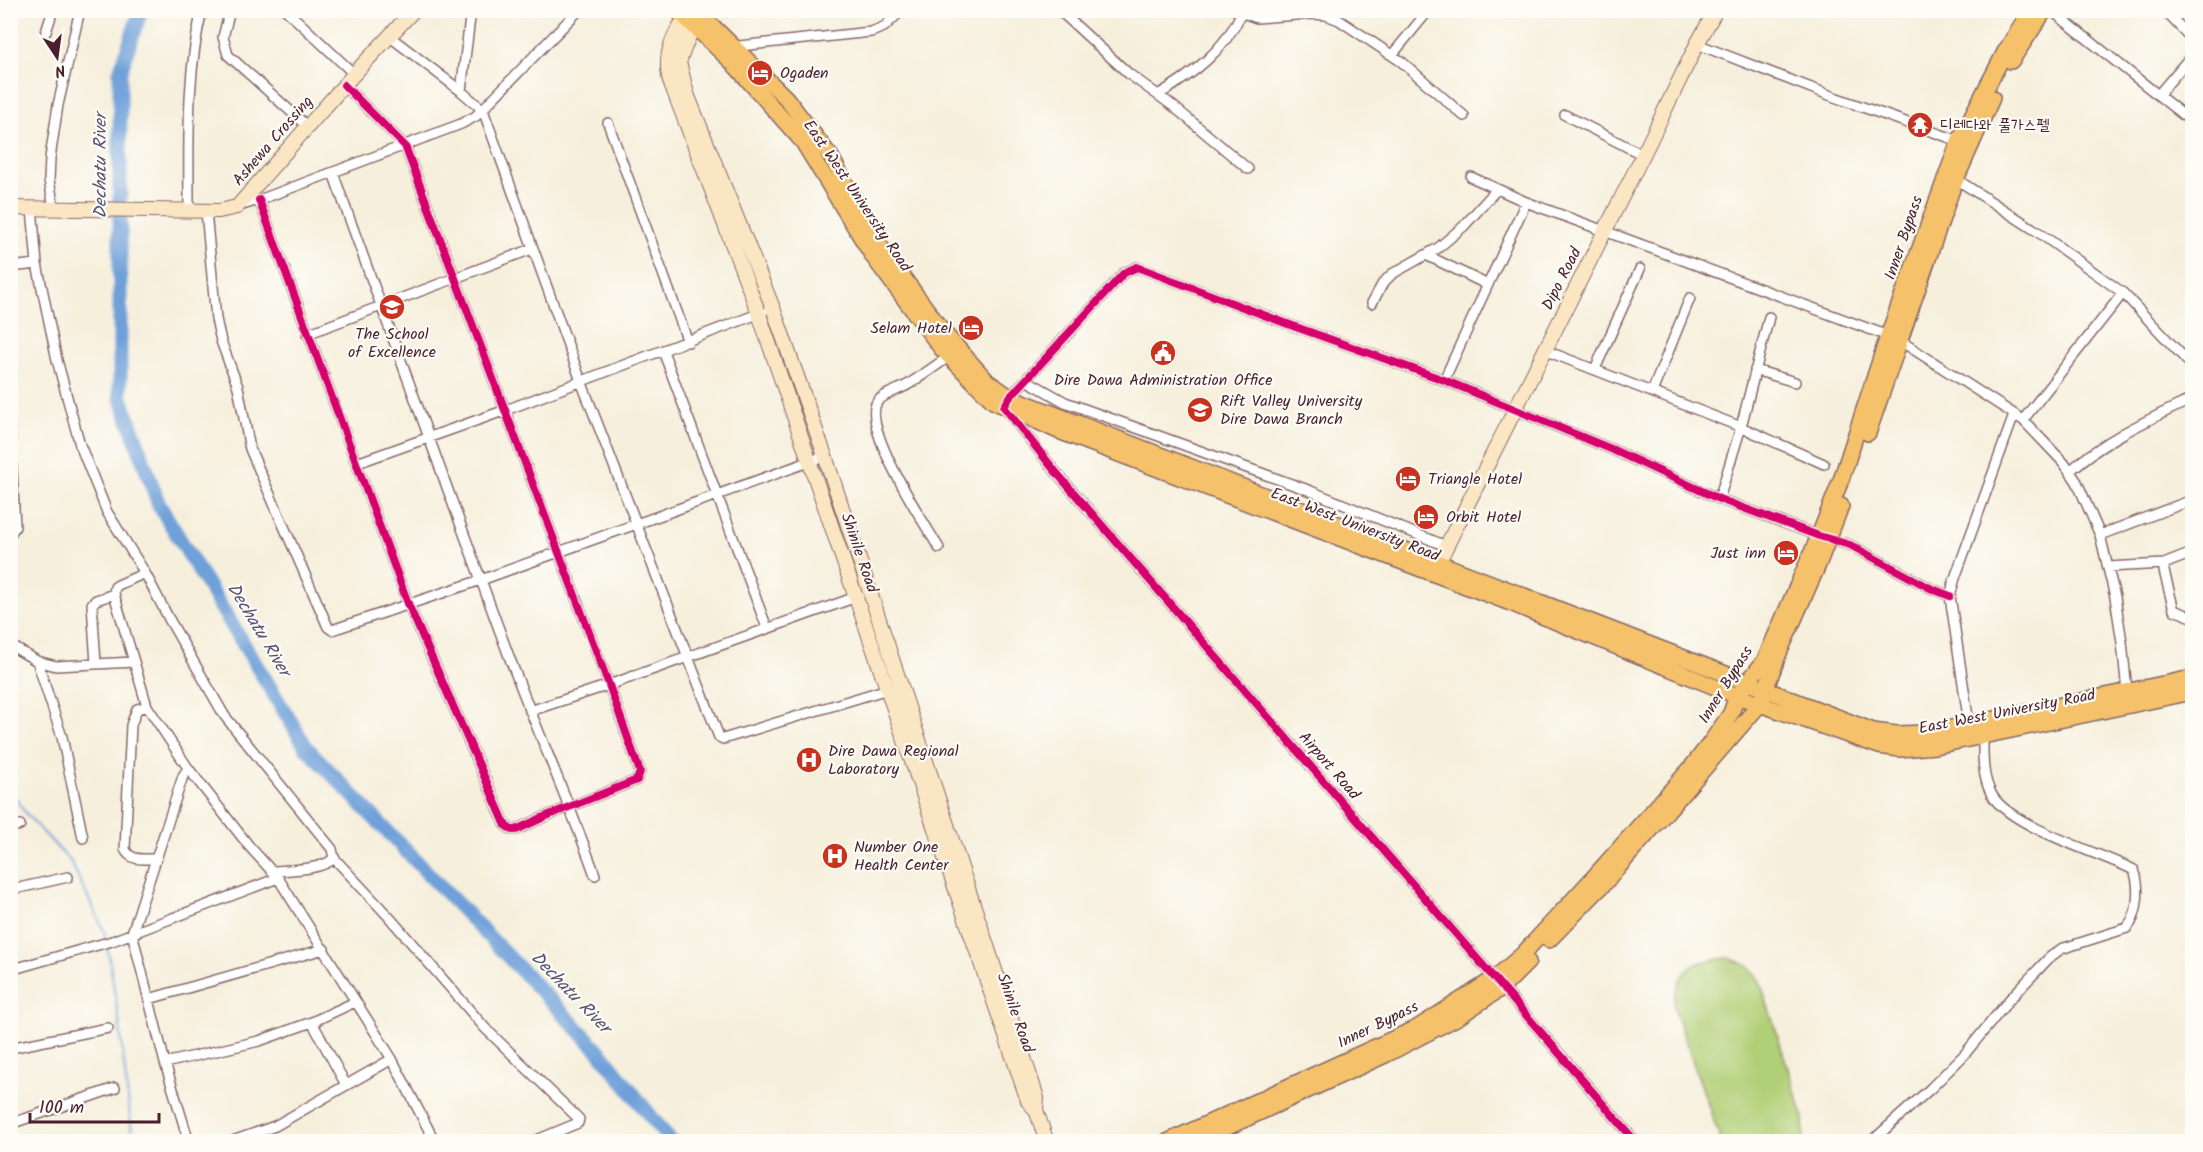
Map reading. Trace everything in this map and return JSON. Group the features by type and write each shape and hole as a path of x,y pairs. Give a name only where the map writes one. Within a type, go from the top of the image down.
{"main road":[{"name":"Inner Bypass","path":"1167,1142 1190,1139 1418,1028 1499,982 1602,886 1760,704 1824,537 1841,480 1965,143 2005,52 2031,10"},
{"name":"Inner Bypass","path":"1894,338 1956,179 1965,143 2006,69 2045,10"},
{"name":"East West University Road","path":"691,15 727,48 798,125 803,142 863,242 993,401 1007,402 1056,430 1337,531 1880,732 1916,734 2193,678"},
{"name":"Inner Bypass","path":"1499,982 1690,769 1731,713 1737,696 1765,660 1824,537"},
{"name":"East West University Road","path":"1435,568 1508,602 1737,696 1845,736 1890,748 1914,749 2193,692"}],"street":[{"path":"46,32 53,10"},
{"path":"54,208 49,180 50,158 58,105 80,10"},
{"path":"189,211 192,77 197,31 202,10"},
{"path":"230,10 223,37 228,55 308,126"},
{"path":"286,10 354,74"},
{"path":"461,91 471,10"},
{"path":"237,207 461,124 483,110 579,10"},
{"path":"727,48 871,32 884,27 902,10"},
{"path":"1059,10 1129,74 1248,168"},
{"path":"1392,55 1429,10"},
{"name":"Dipo Road","path":"1435,568 1716,10"},
{"path":"2051,10 2193,122"},
{"path":"2164,10 2193,39"},
{"name":"Ashewa Crossing","path":"10,208 219,211 237,207 410,12"},
{"path":"1158,95 1188,77 1220,47 1232,33 1238,12 1257,18 1296,13 1326,15 1339,20 1392,55 1464,116"},
{"name":"Shinile Road","path":"691,15 679,62 687,94 773,308 825,456 1030,1076 1037,1098 1036,1110"},
{"name":"Shinile Road","path":"691,15 671,45 666,67 677,103 723,215 759,314 1028,1101 1036,1110 1047,1142"},
{"path":"389,36 483,110 580,381 716,733 721,738 901,684"},
{"path":"1697,44 1837,98 1965,143"},
{"path":"2159,94 2193,55"},
{"path":"259,200 409,606 506,826 516,830 637,780 640,772 609,685 405,146 344,85"},
{"path":"1565,115 1643,155"},
{"path":"608,123 688,342"},
{"path":"333,173 481,580 595,875"},
{"path":"1471,177 1526,202 1894,338 2023,420 2070,471 2100,535 2122,642 2127,691"},
{"path":"1956,179 2038,232 2123,293 2193,366"},
{"path":"260,180 265,188 275,194"},
{"path":"1372,303 1392,274 1438,248 1464,226 1497,189"},
{"path":"1444,380 1526,202"},
{"path":"32,208 37,264 57,360 80,445 107,512 145,573 174,630 224,715 332,849 334,858 389,916 485,1028 579,1119 578,1123 532,1142"},
{"path":"206,211 216,319 221,341 238,387 250,449 328,627 336,630 409,606 825,456"},
{"path":"307,334 532,249"},
{"path":"1426,255 1488,285"},
{"path":"10,267 37,264"},
{"path":"1007,402 1124,273 1137,267 1444,380 1611,449 1719,499 1850,545 1930,588 1950,596"},
{"path":"1595,369 1640,269"},
{"path":"2023,420 2123,293"},
{"path":"1652,392 1690,298"},
{"path":"357,464 688,342 773,308"},
{"path":"1719,499 1741,427 1769,317"},
{"path":"1545,350 1741,427 1824,464"},
{"path":"663,351 767,628"},
{"path":"939,548 891,466 881,441 875,410 877,403 884,396 908,385 953,353"},
{"path":"1755,370 1795,382"},
{"path":"1026,380 1065,402 1308,490 1446,546"},
{"path":"2070,471 2089,454 2122,432 2193,399"},
{"name":"Airport Road","path":"1007,402 1055,471 1636,1142"},
{"path":"1969,724 1950,596 2014,415"},
{"path":"10,430 15,527 10,534"},
{"path":"2100,535 2193,500"},
{"path":"2108,567 2164,564 2193,553"},
{"path":"2164,564 2175,610 2193,616"},
{"path":"145,573 115,587 114,594 147,706 188,768 249,846 275,874 392,1059 435,1142"},
{"path":"530,711 870,591"},
{"path":"96,664 92,604 96,600 114,594"},
{"path":"10,645 37,661 56,666 134,662"},
{"path":"37,661 60,730 83,838"},
{"path":"147,706 137,709 131,725 124,849 134,858 154,859"},
{"path":"1871,1142 1964,1055 2009,1000 2049,958 2061,949 2127,928 2134,916 2137,894 2134,870 2028,825 1993,797 1984,770 1983,736"},
{"path":"188,768 183,776 154,859 132,933 165,1063 189,1142"},
{"path":"10,970 112,941 275,874 319,866 334,858"},
{"path":"10,890 68,877"},
{"path":"149,999 181,992 324,949"},
{"path":"165,1063 259,1041 312,1022 355,1002"},
{"path":"312,1022 346,1085"},
{"path":"10,1048 108,1028"},
{"path":"230,1142 250,1139 392,1059"},
{"path":"10,1124 115,1088"}],"green space":[{"path":"1730,958 1748,966 1760,981 1803,1116 1804,1141 1721,1141 1673,1006 1679,982 1690,968 1706,961"}],"waterway":[{"name":"Dechatu River","path":"141,10 120,72 120,395 159,505 306,747 600,1052 671,1142"},
{"path":"10,790 27,815 71,862 104,931 106,940"},
{"path":"107,945 119,1020 133,1142"}],"cycle path":[{"path":"259,200 409,606 506,826 516,830 637,780 640,772 609,685 405,146 344,85"},
{"path":"1636,1142 1055,471 1004,407 1010,397 1124,273 1137,267 1444,380 1611,449 1719,499 1850,545 1930,588 1950,596"}],"place":[{"name":"Ogaden","path":"760,73"},
{"name":"디레다와 풀가스펠","path":"1920,125"},
{"name":"The School of Excellence","path":"392,307"},
{"name":"Selam Hotel","path":"971,328"},
{"name":"Dire Dawa Administration Office","path":"1163,353"},
{"name":"Rift Valley University Dire Dawa Branch","path":"1200,410"},
{"name":"Triangle Hotel","path":"1408,479"},
{"name":"Orbit Hotel","path":"1426,517"},
{"name":"Just inn","path":"1786,553"},
{"name":"Dire Dawa Regional Laboratory","path":"809,760"},
{"name":"Number One Health Center","path":"835,856"}]}
